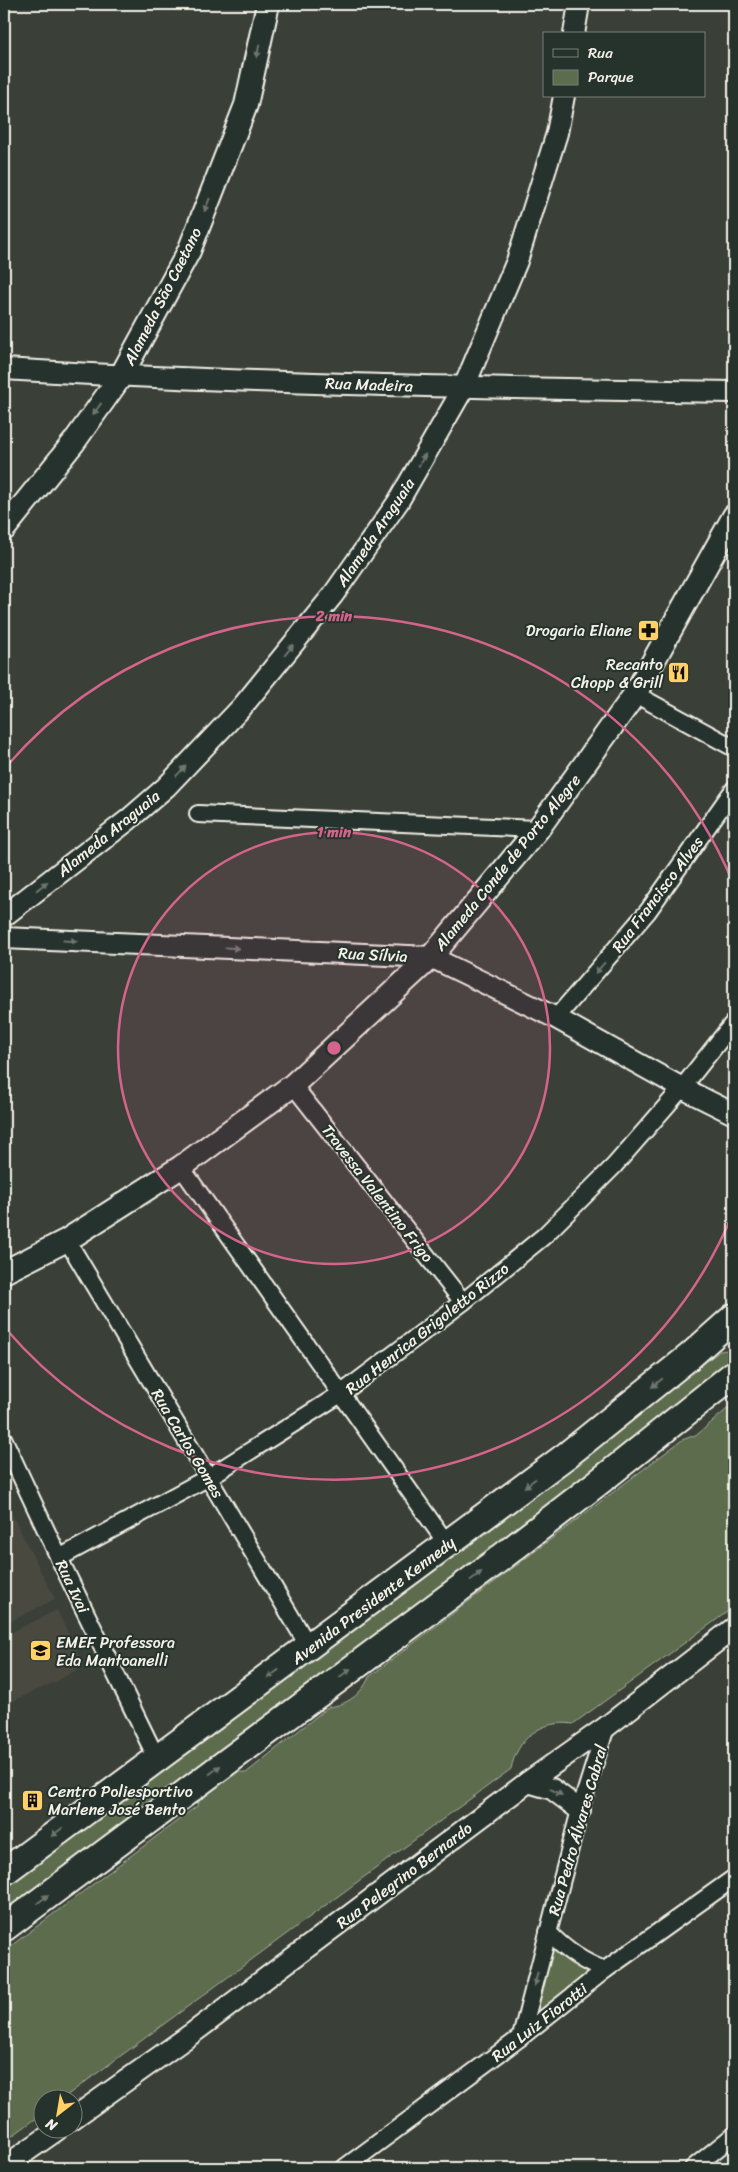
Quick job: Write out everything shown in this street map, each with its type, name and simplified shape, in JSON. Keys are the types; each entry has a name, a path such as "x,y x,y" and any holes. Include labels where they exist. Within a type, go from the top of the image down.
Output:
{"main road":[{"name":"Alameda São Caetano","path":"4,529 74,442 121,376 188,251 246,105 268,4"},
{"name":"Alameda Conde de Porto Alegre","path":"4,1272 67,1240 181,1167 293,1085 431,957 538,829 635,694 734,516"},
{"name":"Avenida Presidente Kennedy","path":"4,1872 567,1455 689,1357 734,1317"},
{"path":"689,1357 718,1345 734,1341"},
{"path":"4,1928 488,1567 609,1474 734,1374"}],"street":[{"path":"574,32 578,4"},
{"name":"Alameda Araguaia","path":"4,916 128,820 166,787 242,707 333,595 398,502 464,388 516,261 557,133 564,98"},
{"name":"Rua Madeira","path":"4,369 121,376 464,388 734,392"},
{"path":"635,694 734,748"},
{"name":"Rua Francisco Alves","path":"556,1018 648,911 734,789"},
{"path":"198,814 538,829"},
{"name":"Rua Sílvia","path":"4,938 431,957 556,1018 682,1088 734,1114"},
{"name":"Rua Henrica Grigoletto Rizzo","path":"59,1558 209,1477 342,1393 463,1302 544,1236 614,1166 682,1088 734,1022"},
{"name":"Travessa Valentino Frigo","path":"293,1085 463,1302"},
{"path":"181,1167 447,1544"},
{"name":"Rua Carlos Gomes","path":"67,1240 309,1647"},
{"name":"Rua Ivai","path":"4,1440 157,1759"},
{"name":"Rua Pelegrino Bernardo","path":"82,2111 190,2035 528,1782 606,1728 734,1628"},
{"name":"Rua Pedro Álvares Cabral","path":"521,2037 580,1810 606,1728"},
{"path":"528,1782 552,1789 580,1810"},
{"name":"Rua Luiz Fiorotti","path":"344,2168 521,2037 605,1970 734,1878"},
{"name":"Rua Pedro Álvares Cabral","path":"548,1932 559,1944 578,1958 605,1970"},
{"path":"693,2168 734,2135"},
{"path":"4,2167 43,2140"}],"shaded area":[{"path":"4,1499 55,1599 4,1625"},
{"name":"EMEF Professora Eda Mantoanelli","path":"57,1610 84,1666 55,1682 4,1705 4,1636"}],"green space":[{"path":"733,1349 732,1360 725,1370 603,1467 4,1918 4,1886 560,1473 720,1351"},
{"path":"734,1403 734,1607 573,1724 561,1723 551,1725 532,1733 519,1749 511,1769 74,2090 32,2090 32,2121 4,2142 4,1951 197,1806 202,1796 231,1770 246,1773 328,1707 341,1704 353,1698 362,1689 369,1677 682,1440 698,1434"},
{"path":"550,1946 589,1975 529,2019"}],"place":[{"name":"Drogaria Eliane","path":"648,630"},
{"name":"Recanto Chopp & Grill","path":"679,673"},
{"name":"EMEF Professora Eda Mantoanelli","path":"40,1651"},
{"name":"Centro Poliesportivo Marlene José Bento","path":"32,1800"}]}
